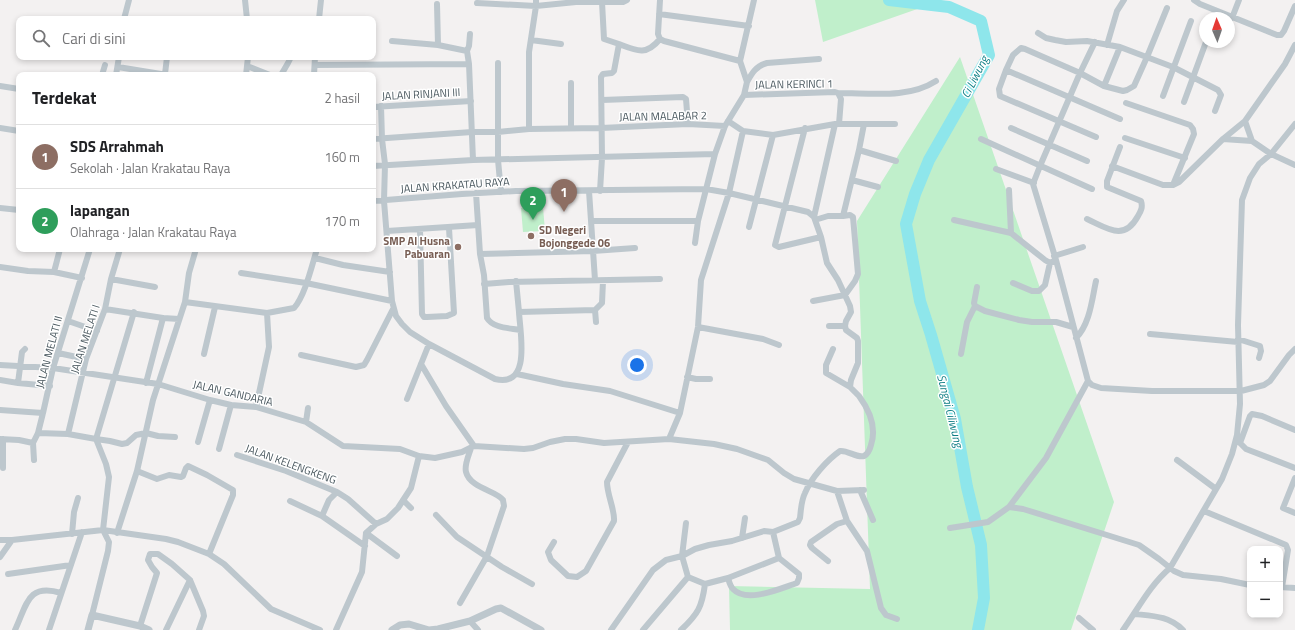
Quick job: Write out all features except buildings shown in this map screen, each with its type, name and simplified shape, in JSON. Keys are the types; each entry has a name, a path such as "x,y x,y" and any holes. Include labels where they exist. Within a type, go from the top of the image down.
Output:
{"street":[{"path":"125,16 129,0"},
{"path":"245,0 247,16"},
{"path":"319,16 321,0"},
{"path":"477,3 623,2 627,0"},
{"path":"660,0 658,34 660,39 740,61"},
{"path":"747,82 740,61 754,0"},
{"path":"1107,45 1117,11 1124,0"},
{"path":"1194,0 1218,12"},
{"path":"1235,12 1240,0"},
{"path":"602,2 604,39 634,50 643,51 649,50 660,39"},
{"path":"529,128 529,52 536,3"},
{"path":"438,4 438,45"},
{"path":"1235,19 1281,35 1289,22 1295,6"},
{"path":"1096,137 1060,120 1000,96 999,89 1013,55 1021,48 1080,73 1104,86 1123,91 1128,90 1134,86 1167,8"},
{"path":"659,14 749,26"},
{"path":"1163,96 1191,21"},
{"path":"470,34 467,51 469,64 473,160"},
{"path":"1038,34 1046,38 1066,42 1087,41 1120,47 1173,68 1216,88 1220,92 1220,97 1215,111"},
{"path":"531,40 561,44"},
{"path":"392,42 438,45 467,51"},
{"path":"950,528 988,522 1010,507 1046,458 1088,382 1036,195 1034,183 1070,96 1095,42"},
{"path":"600,191 602,158 601,77 603,74 612,73 614,71 618,44"},
{"path":"1112,166 1163,185 1173,185 1179,182 1223,139 1245,121 1285,64 1295,46"},
{"path":"1104,86 1120,47"},
{"path":"1184,102 1204,48"},
{"path":"695,243 698,221 715,154 726,124 744,95 747,82 754,70 760,65 767,63 819,59"},
{"path":"117,72 119,60"},
{"path":"166,72 168,60"},
{"path":"246,72 248,60"},
{"path":"282,72 289,60"},
{"path":"314,72 315,60"},
{"path":"498,63 498,160 501,192"},
{"path":"315,65 469,64"},
{"path":"103,72 105,65"},
{"path":"247,66 262,72"},
{"path":"118,67 148,72"},
{"path":"1006,70 1070,96 1120,119"},
{"path":"838,93 909,92 936,81"},
{"path":"571,83 571,128"},
{"path":"0,86 16,89"},
{"name":"JALAN KERINCI 1","path":"744,95 838,93 841,99 837,124 814,218"},
{"path":"602,100 683,97 686,99 688,124"},
{"name":"JALAN RINJANI III","path":"376,107 471,101"},
{"path":"1126,103 1190,125 1193,129 1194,134 1173,185"},
{"path":"381,106 382,139 385,164 384,201 392,301 393,309 402,324 410,332 429,344 495,379 502,381 510,379 517,374 522,354 516,281"},
{"path":"1245,121 1252,141"},
{"name":"JALAN MALABAR 2","path":"376,139 472,132 498,132 529,128 601,128 688,124 726,124"},
{"path":"726,124 743,131 773,135 805,128 837,124 895,124"},
{"path":"843,216 864,124"},
{"path":"1123,630 1160,577 1170,568 1216,489 1232,454 1237,435 1241,391 1238,340 1242,200 1250,178 1259,164 1270,154 1295,124"},
{"path":"0,128 16,131"},
{"path":"805,128 775,245 779,247 821,236"},
{"path":"1011,128 1087,161"},
{"path":"670,439 680,413 698,327 701,280 729,193 743,131"},
{"path":"749,227 773,135"},
{"path":"1125,138 1185,158"},
{"path":"981,139 1092,189"},
{"path":"1223,139 1252,141 1270,154 1295,165"},
{"path":"1087,219 1115,231 1121,231 1133,225 1141,210 1143,205 1141,201 1107,187 1107,181 1120,147"},
{"path":"859,150 896,161"},
{"path":"376,166 473,160 715,154"},
{"path":"996,169 1034,183"},
{"path":"852,180 878,187"},
{"name":"JALAN KRAKATAU RAYA","path":"376,201 501,192 706,189 786,206 808,212 814,218"},
{"path":"590,190 594,280"},
{"path":"1009,190 1011,233"},
{"path":"476,193 485,313 489,322 520,330"},
{"path":"0,208 16,210"},
{"path":"813,301 845,295 855,281 858,274 858,267 853,217 850,215 814,218 821,236 827,263 838,280 845,295 850,306 851,312 845,323 846,330 857,338 859,346 858,364 851,380 850,387"},
{"path":"954,220 1011,233 1054,260"},
{"path":"592,222 698,221"},
{"path":"387,232 478,225"},
{"path":"420,230 422,314 424,318 447,316 454,313 449,228"},
{"path":"1013,283 1039,291 1045,285 1054,260 1083,247"},
{"path":"480,254 593,251 635,248"},
{"path":"54,272 59,252"},
{"name":"JALAN MELATI II","path":"34,460 33,443 38,433 53,368 89,252"},
{"name":"JALAN MELATI I","path":"68,434 84,373 86,359 105,309 111,279 119,252"},
{"path":"117,533 137,471 153,400 185,302 189,273 195,252"},
{"path":"185,302 267,313 294,308 297,305 306,283 316,252"},
{"path":"314,258 343,265 390,272"},
{"path":"0,267 28,271 54,272 82,278"},
{"path":"241,273 306,283 392,301"},
{"path":"111,279 155,287"},
{"path":"484,284 516,281 603,281 660,279"},
{"path":"518,312 595,310 602,303 603,281"},
{"path":"1076,338 1081,333 1086,323 1096,281"},
{"path":"961,354 967,322 975,306 974,303 977,287"},
{"path":"975,306 986,311 1019,320 1032,322 1056,322 1073,327"},
{"path":"204,354 215,307"},
{"path":"105,309 134,312 163,318 179,318"},
{"path":"301,355 356,367 364,365 393,309"},
{"path":"595,310 596,322"},
{"path":"88,630 109,542 103,530 109,477 106,464 96,439 134,312"},
{"path":"256,407 269,347 267,313"},
{"path":"146,383 163,318"},
{"path":"68,322 97,331"},
{"path":"829,326 845,326"},
{"path":"698,327 763,339 779,346"},
{"path":"1150,334 1238,340 1260,346 1261,351 1259,358"},
{"path":"407,399 429,344"},
{"path":"611,630 653,570 666,560 682,556 695,549 709,545 742,538 764,531 773,532 798,522 805,493 814,476 840,451 863,456 866,455 870,447 874,430 872,418 858,395 850,387 826,373 826,365 833,349"},
{"path":"1088,382 1099,388 1241,391 1264,385 1270,381 1295,349"},
{"path":"18,384 22,352 25,350"},
{"path":"58,353 86,359"},
{"path":"421,364 473,447 466,467 467,476 477,485 503,500 504,506 487,556 460,603"},
{"name":"JALAN GANDARIA","path":"0,365 53,368 158,384 210,400 231,405 256,407 306,422 343,446 400,449 419,456 435,458 462,452 473,447 524,449 565,439 604,443 670,439 714,444 737,449 768,460 789,476 810,484 837,491 862,490 873,520"},
{"path":"517,374 563,384 610,391 680,413"},
{"path":"687,377 696,379 710,379"},
{"path":"0,380 18,384 50,386"},
{"path":"198,442 210,400"},
{"path":"219,449 231,405"},
{"path":"306,422 308,408"},
{"path":"0,410 43,413"},
{"path":"1295,430 1262,416 1252,414 1240,443 1246,448 1295,468"},
{"path":"38,433 68,434 122,444 127,443 132,437 146,432 158,436 175,437"},
{"path":"3,468 2,439 33,443"},
{"path":"554,542 548,552 551,560 568,576 577,577 586,571 614,521 614,515 607,490 607,482 628,442"},
{"name":"JALAN KELENGKENG","path":"237,455 286,471 337,492 348,499 376,524"},
{"path":"336,630 362,572 366,533 376,524 387,519 398,508 411,488 419,456"},
{"path":"1177,460 1216,489"},
{"path":"137,471 157,479 169,475 181,477 188,466 207,474 233,490 233,495 209,554"},
{"path":"1295,478 1283,508 1295,513"},
{"path":"837,491 847,522 867,551 881,608 886,615 897,619"},
{"name":"JALAN KELENGKENG","path":"322,516 329,500 337,492"},
{"path":"72,534 74,512 78,498"},
{"path":"403,500 411,508"},
{"path":"290,501 322,516 364,546"},
{"path":"1010,507 1023,509 1139,545 1170,568 1183,575 1221,579 1247,584"},
{"path":"1204,511 1286,545 1288,550 1282,582"},
{"path":"436,515 457,537 487,556 502,568 532,584"},
{"path":"742,538 745,518"},
{"path":"828,561 812,548 810,545 811,542 837,524 847,522"},
{"path":"686,523 682,556 688,577"},
{"path":"0,540 103,530 178,542 209,554 224,564 271,609 320,630"},
{"path":"49,630 82,532"},
{"path":"728,578 733,589 742,594 750,595 765,593 797,582 799,574 779,558 773,532"},
{"path":"366,533 397,556"},
{"path":"0,557 12,540"},
{"path":"140,626 157,573 148,560 150,554 158,554 190,580 204,616 199,630"},
{"path":"688,577 705,584 728,578 779,558"},
{"path":"8,574 71,565"},
{"path":"643,630 688,577"},
{"path":"166,630 190,580"},
{"path":"681,630 694,618 703,603 705,584"},
{"path":"1283,587 1295,588"},
{"path":"16,630 30,598 35,593 50,590 61,593"},
{"path":"392,630 400,625 409,624 429,630 474,626 491,611 501,608 541,630"},
{"path":"1135,614 1166,619 1176,623 1183,630"},
{"path":"92,615 140,626 149,630"},
{"path":"1079,618 1093,630"}],"green space":[{"path":"815,0 943,0 823,42"},
{"path":"960,57 1114,502 1071,630 730,630 729,586 870,589 857,221"},
{"path":"543,207 545,231 523,232 521,208"}],"waterway":[{"name":"Sungai Ciliwung","path":"889,0 949,7 981,21 989,55 929,160 915,194 906,224 920,301 955,419 967,487 981,545 984,598 978,630"}],"place":[{"name":"SDS Arrahmah","path":"564,212"},
{"name":"lapangan","path":"533,220"},
{"name":"SD Negeri Bojonggede 06","path":"531,236"},
{"name":"SMP Al Husna Pabuaran","path":"458,247"}],"water label":[{"name":"Ci Liwung","path":"975,77"}]}
